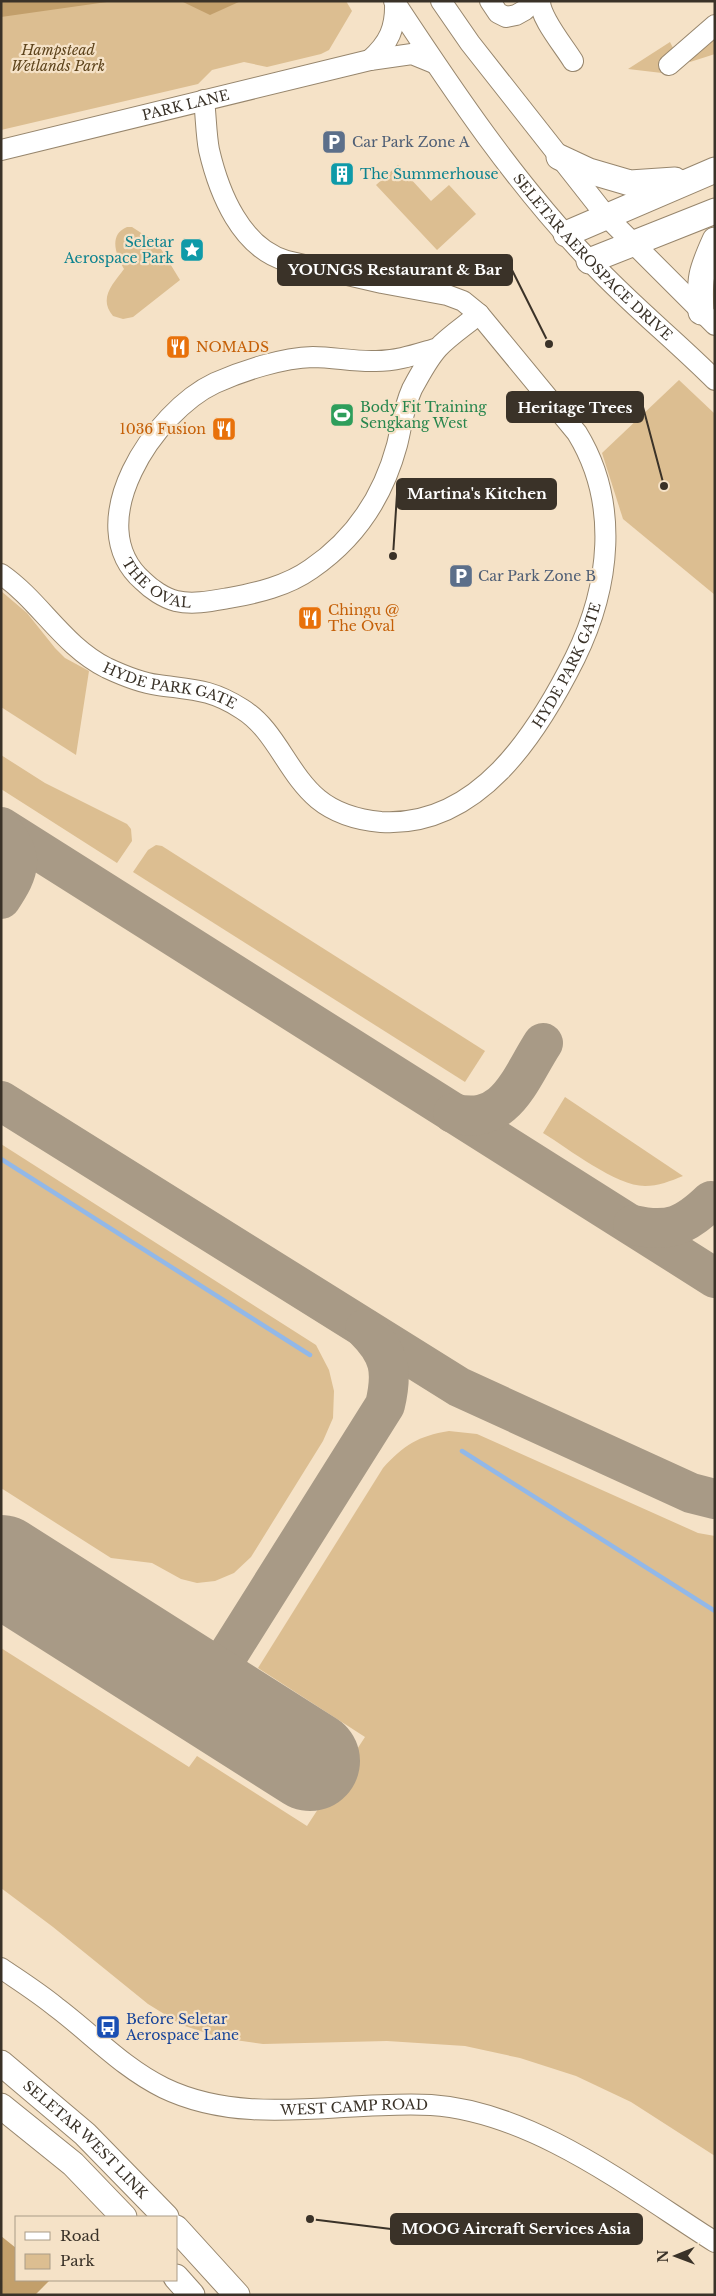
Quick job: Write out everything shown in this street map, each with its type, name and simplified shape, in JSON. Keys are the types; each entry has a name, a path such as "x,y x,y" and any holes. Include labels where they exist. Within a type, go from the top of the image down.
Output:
{"main road":[{"path":"559,157 602,176 630,183 704,174"},
{"path":"566,234 704,174"},
{"path":"589,261 715,211"},
{"path":"708,319 699,281 715,240"},
{"name":"SELETAR WEST LINK","path":"1,2063 85,2134 165,2216"},
{"name":"SELETAR WEST LINK","path":"1,2106 73,2164 123,2216"},
{"path":"178,2230 237,2295"},
{"path":"178,2279 192,2295"}],"street":[{"path":"441,1 470,43 607,217 708,319"},
{"path":"490,1 498,13 506,17 516,15 532,5 540,8 574,61"},
{"path":"370,60 387,43 395,13 395,2"},
{"name":"SELETAR AEROSPACE DRIVE","path":"395,2 434,63 500,155 566,234 589,261 715,380"},
{"path":"670,65 715,25"},
{"name":"PARK LANE","path":"1,150 370,60 412,54 434,63"},
{"name":"HYDE PARK GATE","path":"1,574 13,582 52,625 74,645 107,668 157,685 202,690 230,701 246,711 269,734 304,784 318,799 338,811 362,821 394,822 426,819 449,810 484,785 518,752 555,695 576,656 593,613 602,578 606,549 606,516 598,478 588,451 577,433 479,314 463,301 447,295 273,257 262,248 245,232 229,207 217,178 209,148 204,100"},
{"name":"THE OVAL","path":"438,348 396,360 374,362 313,357 290,360 216,383 188,400 168,418 153,436 127,482 120,509 118,532 125,558 134,574 152,589 175,601 206,602 244,596 273,587 307,572 336,549 356,529 371,508 384,485 391,466 398,440 402,413 413,388 438,348 479,314"},
{"path":"396,360 410,368 413,388"},
{"name":"WEST CAMP ROAD","path":"1,1968 57,2007 124,2064 165,2088 209,2103 241,2108 276,2110 380,2105 433,2105 482,2114 536,2134 595,2165 715,2242"}],"green space":[{"name":"Hampstead Wetlands Park","path":"1,1 346,1 352,11 329,50 321,54 267,67 244,62 212,70 198,84 1,130"},
{"path":"715,33 715,54 690,62 687,55"},
{"path":"670,42 674,50 668,56 662,73 628,69"},
{"path":"398,165 431,201 449,185 476,214 437,250 376,185"},
{"path":"127,227 132,227 158,244 180,280 133,317 123,319 113,316 107,303 107,297 124,269 118,258 115,246 117,235"},
{"path":"679,380 715,414 715,595 623,519 602,453"},
{"path":"1,591 27,613 65,658 89,671 76,755 1,707"},
{"path":"1,755 45,783 127,824 131,829 132,841 117,863 1,789"},
{"path":"156,845 162,846 485,1051 465,1082 133,872 148,850"},
{"path":"565,1097 683,1176 655,1185 633,1184 607,1173 543,1133"},
{"path":"1,1144 316,1345 329,1370 334,1391 333,1418 323,1441 251,1557 234,1573 215,1581 197,1583 181,1579 152,1563 111,1558 1,1488"},
{"path":"449,1431 477,1434 698,1533 715,1536 715,2156 631,2102 576,2076 520,2058 465,2046 387,2041 263,2044 221,2038 182,2025 148,2004 53,1927 1,1888 1,1648 189,1767 197,1756 307,1826 365,1737 258,1668 383,1468 398,1453 412,1443"}],"shaded area":[{"path":"1,1 114,1 1,17"},
{"path":"181,1 241,1 210,15"},
{"path":"1,2236 15,2247 15,2281 49,2281 35,2295 1,2295"}],"waterway":[{"path":"1,1159 310,1355"},
{"path":"462,1451 715,1611"}],"taxiway":[{"path":"1,827 715,1278"},
{"path":"1,829 9,839 17,856 16,871 1,899"},
{"path":"453,1113 471,1116 486,1113 498,1107 518,1085 543,1043"},
{"path":"1,1101 459,1387 691,1493 715,1499"},
{"path":"633,1225 667,1228 684,1222 702,1210 711,1201"},
{"path":"204,1693 385,1405 389,1382 387,1364 380,1347 365,1329"}],"runway":[{"path":"1,1565 310,1761"}],"place":[{"name":"Car Park Zone A","path":"334,142"},
{"name":"The Summerhouse","path":"342,174"},
{"name":"Seletar Aerospace Park","path":"192,250"},
{"name":"YOUNGS Restaurant & Bar","path":"549,344"},
{"name":"NOMADS","path":"178,347"},
{"name":"Body Fit Training Sengkang West","path":"342,415"},
{"name":"1036 Fusion","path":"224,429"},
{"name":"Heritage Trees","path":"664,486"},
{"name":"Martina's Kitchen","path":"393,556"},
{"name":"Car Park Zone B","path":"461,576"},
{"name":"Chingu @ The Oval","path":"310,618"},
{"name":"Before Seletar Aerospace Lane","path":"108,2027"},
{"name":"MOOG Aircraft Services Asia","path":"310,2219"}]}
